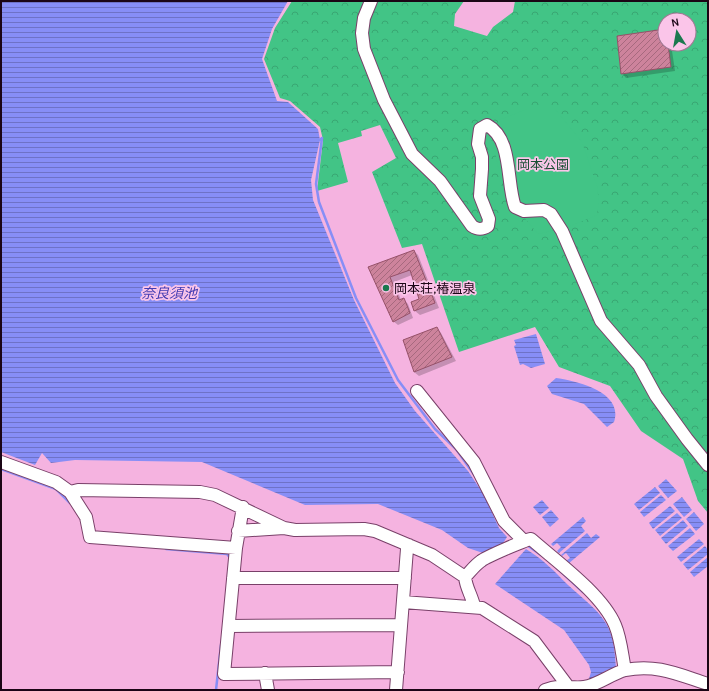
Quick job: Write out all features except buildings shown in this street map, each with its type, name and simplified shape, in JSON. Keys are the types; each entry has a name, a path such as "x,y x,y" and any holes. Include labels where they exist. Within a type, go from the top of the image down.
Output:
{"street":[{"path":"371,1 364,18 362,33 364,49 384,100 412,154 440,181 472,226 483,229 488,226 489,219 480,196 482,157 478,136 480,129 487,125 497,133 505,150 515,207 524,211 544,210 555,220 562,231 601,321 639,365 656,396 687,440 708,465"},
{"path":"417,391 474,462 504,521 523,540"},
{"path":"1,462 56,482 70,492 86,518 90,537 236,548"},
{"path":"70,492 78,490 200,492 215,495 284,528"},
{"path":"243,508 236,548 224,674 398,672"},
{"path":"238,531 284,528 295,530 364,529 375,531 432,555 465,577"},
{"path":"465,577 481,561 523,540 531,539 591,593 606,610 615,625 625,670"},
{"path":"396,690 407,549 409,545"},
{"path":"465,577 466,587 473,600 474,606"},
{"path":"233,578 405,578"},
{"path":"403,602 474,606 482,608 534,641 574,687"},
{"path":"229,626 401,625"},
{"path":"544,690 554,686 585,687 625,670 642,667 660,668 708,684"},
{"path":"265,673 268,690"}],"green space":[{"path":"292,1 464,1 455,14 454,26 487,36 493,27 513,12 515,1 708,1 708,513 698,501 683,459 641,431 610,386 559,367 535,327 459,352 422,244 402,248 372,172 396,158 380,125 361,131 362,136 338,143 348,182 317,191 323,140 320,127 290,101 280,98 264,59 275,28"},
{"name":"岡本公園","path":"527,109 555,109 582,142 597,186 599,202 597,215 568,227 538,234 518,210 500,177 493,141 499,120"}],"water":[{"name":"奈良須池","path":"1,1 288,1 272,29 262,59 277,101 288,102 318,129 320,140 311,180 313,200 354,300 395,383 415,411 468,471 484,495 499,528 507,537 500,548 483,553 468,548 442,530 378,504 305,505 202,462 75,460 51,463 42,453 35,465 1,452"},
{"path":"536,334 545,364 531,368 523,364 520,365 514,346 516,345 514,340"},
{"path":"556,378 586,385 606,396 612,403 615,412 614,422 607,427 584,404 552,394 547,386"},
{"path":"666,479 677,491 668,498 658,486"},
{"path":"655,487 660,493 639,510 634,504"},
{"path":"661,495 666,500 644,517 640,512"},
{"path":"682,497 692,510 684,517 673,504"},
{"path":"542,500 549,508 540,515 533,507"},
{"path":"670,506 675,511 653,529 649,523"},
{"path":"551,510 559,519 550,527 542,517"},
{"path":"694,512 704,524 696,531 686,519"},
{"path":"677,513 682,518 660,536 655,530"},
{"path":"583,517 586,521 581,526 585,531 559,553 557,551 561,547 557,543 553,546 551,544"},
{"path":"683,520 688,526 666,544 661,538"},
{"path":"690,528 695,534 673,551 668,546"},
{"path":"587,533 591,538 596,534 600,537 568,564 566,561 570,558 566,553 562,556 561,555"},
{"path":"699,539 704,544 681,562 677,557"},
{"path":"705,546 708,550 708,554 688,570 683,564"},
{"path":"526,549 548,566 603,619 613,640 616,668 607,670 588,682 591,672 589,665 564,630 495,584"},
{"path":"708,557 708,566 694,577 690,572"}],"waterway":[{"path":"320,140 322,138 316,184 319,202 356,298 398,380 435,429 456,449 475,476"},
{"path":"1,469 56,489 70,503"},
{"path":"527,545 541,555"},
{"path":"166,549 227,554 231,559"},
{"path":"557,568 583,592"},
{"path":"216,690 221,645"}],"place":[{"name":"岡本荘;椿温泉","path":"386,288"}]}
